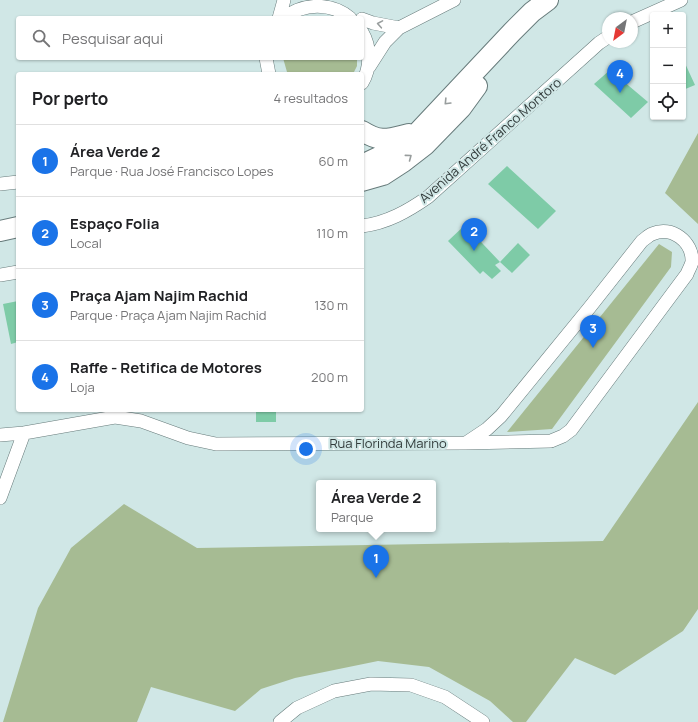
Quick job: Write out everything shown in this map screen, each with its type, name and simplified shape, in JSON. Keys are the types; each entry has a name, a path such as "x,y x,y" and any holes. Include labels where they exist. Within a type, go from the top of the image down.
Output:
{"main road":[{"path":"364,164 385,154 418,132 512,32 532,12 548,0"},
{"path":"364,180 384,175 425,145 461,108 512,32"},
{"path":"364,132 372,137 390,139 418,132"},
{"path":"364,171 384,175"},
{"path":"0,231 16,228"}],"street":[{"path":"280,16 284,0"},
{"path":"316,0 348,16"},
{"path":"364,78 368,67 385,42 399,28 454,0"},
{"path":"638,19 681,0"},
{"path":"287,16 299,9 315,6 331,8"},
{"path":"364,20 399,28"},
{"path":"364,35 369,52 368,67"},
{"name":"Avenida André Franco Montoro","path":"364,226 391,219 409,210 428,196 602,42"},
{"path":"266,60 269,72"},
{"path":"0,184 16,182"},
{"name":"Rua Florinda Marino","path":"0,435 24,433 115,417 140,421 188,438 216,444 466,442 551,441 563,436 571,430 687,274 692,263 689,250 682,238 664,231 652,234 642,242 501,416 487,429 466,442"},
{"path":"0,275 16,272"},
{"path":"0,498 24,433"},
{"path":"280,722 296,708 334,691 371,684 412,685 445,698 483,722"}],"green space":[{"path":"284,60 357,60 357,66 354,72 287,72"},
{"path":"698,133 698,224 665,193"},
{"path":"659,244 672,252 671,267 552,429 507,432"},
{"path":"698,402 698,609 683,631 615,675 575,658 526,722 513,722 490,701 429,667 378,661 295,678 261,689 235,711 151,687 137,722 3,722 38,608 71,548 124,504 197,548 603,541"}],"building":[{"path":"686,66 695,85 686,89"},
{"path":"610,70 648,102 631,118 594,84"},
{"path":"507,166 556,211 538,229 488,184"},
{"path":"465,225 500,262 495,265 501,271 492,279 483,271 480,274 448,241"},
{"path":"518,243 530,255 512,273 500,262"},
{"path":"16,301 16,343 11,344 3,304"},
{"path":"256,412 276,412 276,422 256,422"}],"place":[{"name":"Raffe - Retifica de Motores","path":"620,93"},
{"name":"Espaço Folia","path":"474,251"},
{"name":"Praça Ajam Najim Rachid","path":"593,348"},
{"name":"Área Verde 2","path":"376,578"}]}
